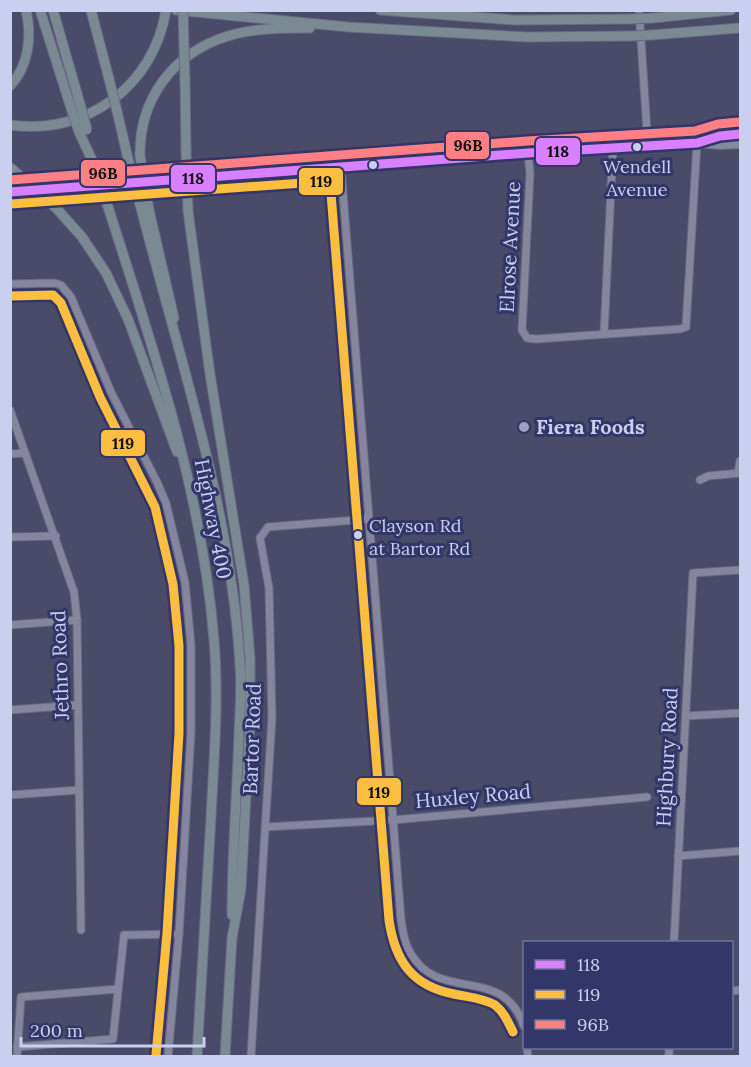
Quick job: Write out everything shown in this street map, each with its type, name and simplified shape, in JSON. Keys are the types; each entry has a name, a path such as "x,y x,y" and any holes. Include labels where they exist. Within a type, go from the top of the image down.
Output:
{"highway":[{"path":"91,10 129,163 146,211 172,302 180,352 222,527 235,602 241,667 232,938"},
{"path":"10,125 53,126 80,118 103,106 123,91 141,72 156,45 164,24 166,10"},
{"path":"176,10 348,27 527,37 630,36 741,28"},
{"name":"Highway 400","path":"183,10 188,211 210,374 244,585 250,658 250,722 241,889 232,938 225,1056"},
{"path":"380,10 515,20 653,18 731,10"},
{"path":"10,86 23,67 28,50 27,14"},
{"path":"41,15 76,106"},
{"path":"54,15 76,106"},
{"path":"146,211 140,156 142,123 154,93 166,75 190,54 210,43 242,33 274,29 348,27"},
{"name":"Highway 400","path":"76,106 178,431 210,600 216,678 216,725 197,1056"},
{"path":"10,167 57,209 82,237 106,273 128,319 162,415 186,474"}],"main road":[{"path":"697,143 720,136 741,134"},
{"path":"10,192 528,153 697,143 741,144"}],"street":[{"path":"639,10 648,146"},
{"path":"613,148 604,334 686,327 697,143"},
{"name":"Elrose Avenue","path":"528,153 530,174 522,330 526,338 531,339 604,334"},
{"path":"341,168 400,919 404,939 410,953 422,969 442,980 481,986 502,995 517,1011 523,1022"},
{"path":"10,284 55,283 61,285 71,297 111,392 166,503 185,582 190,645 191,733 179,934 168,1056"},
{"name":"Jethro Road","path":"10,410 74,592 77,620 81,930"},
{"path":"10,454 25,453"},
{"path":"700,480 708,476 739,473 741,461"},
{"name":"Bartor Road","path":"251,1056 272,718 268,582 260,538 268,527 369,519"},
{"path":"10,537 56,536"},
{"name":"Highbury Road","path":"674,941 693,573 741,570"},
{"path":"10,625 77,620"},
{"path":"10,710 78,705"},
{"path":"686,716 741,712"},
{"path":"10,795 80,790"},
{"name":"Huxley Road","path":"265,827 393,820 647,797"},
{"path":"678,856 741,851"},
{"path":"17,1047 113,1039 124,935 179,934"},
{"path":"17,1056 21,997 118,989"}],"transit line":[{"name":"96B","path":"10,180 527,141 695,131 718,124 739,122"},
{"name":"118","path":"10,192 528,153 697,143 720,136 740,134"},
{"name":"119","path":"11,204 330,181 392,935 401,959 417,978 439,990 480,999 495,1005 513,1032"},
{"name":"119","path":"10,296 53,295 61,303 100,397 155,507 173,584 179,646 179,733 167,933 156,1055"}],"place":[{"name":"Wendell Avenue","path":"637,147"},
{"name":"Fiera Foods","path":"524,427"},
{"name":"Clayson Rd at Bartor Rd","path":"358,535"}]}
